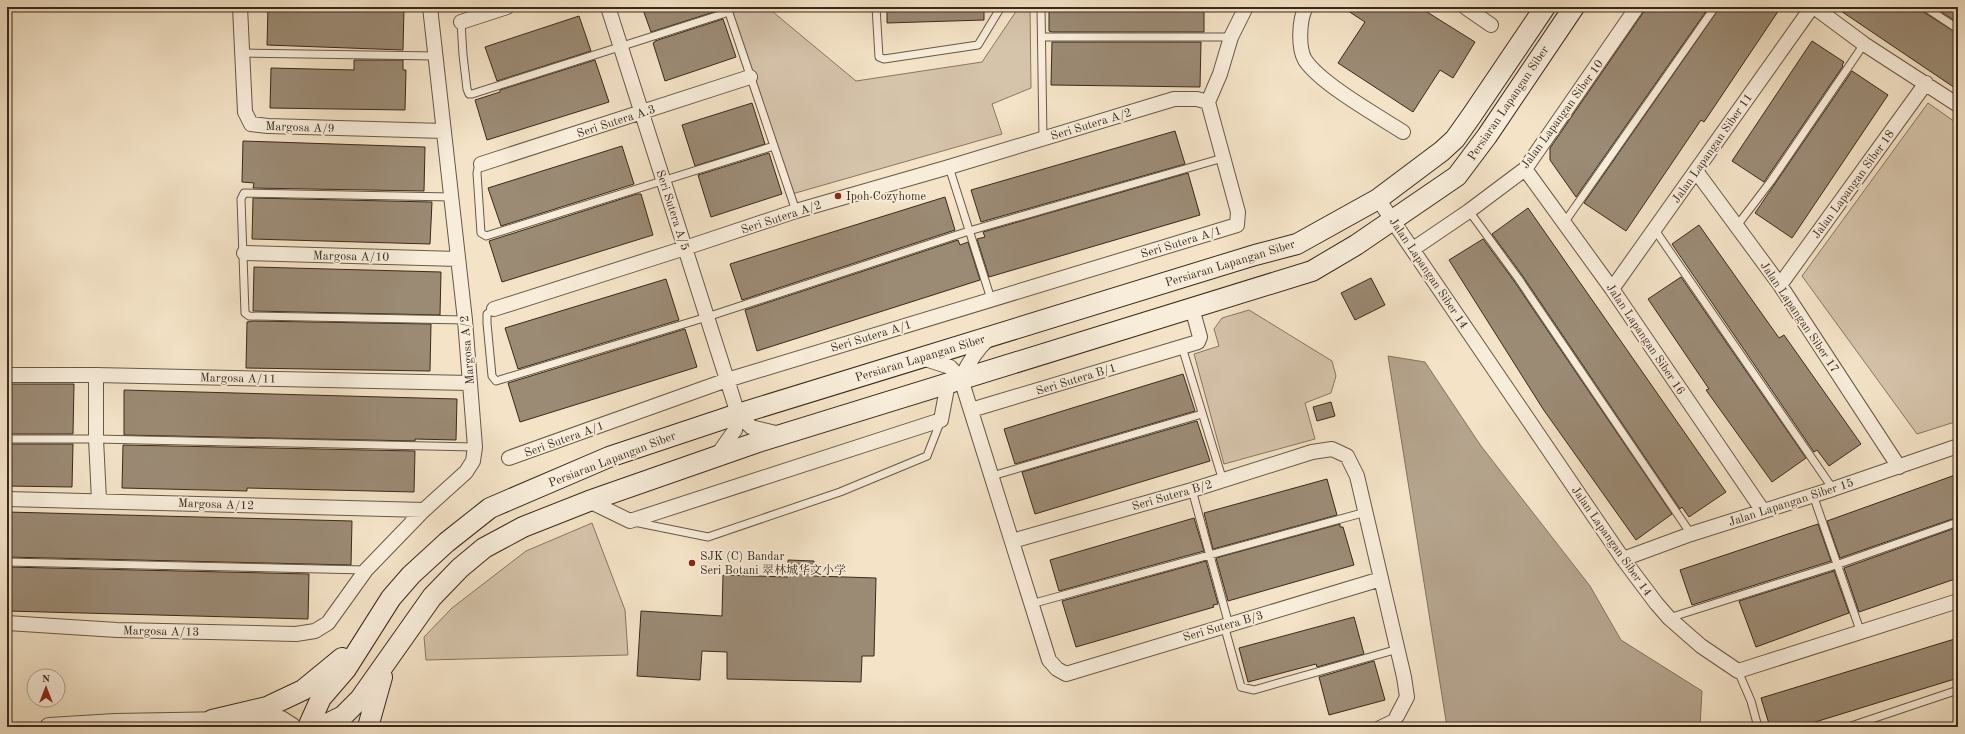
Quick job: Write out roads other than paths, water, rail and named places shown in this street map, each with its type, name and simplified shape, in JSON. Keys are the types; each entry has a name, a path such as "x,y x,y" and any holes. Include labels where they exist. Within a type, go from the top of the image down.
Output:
{"main road":[{"name":"Persiaran Lapangan Siber","path":"308,727 321,698 346,669 391,598 411,575 446,542 490,508 609,457 738,414 1255,255 1297,244 1378,199 1442,151 1455,139 1545,7"},
{"name":"Persiaran Lapangan Siber","path":"321,727 343,716 360,699 432,598 460,568 484,548 523,527 589,501 782,435 1312,271 1393,220 1457,176 1487,136 1574,7"},
{"path":"212,720 267,707 303,690 336,665 375,623"},
{"path":"368,727 385,665"}],"street":[{"name":"Margosa A/9","path":"240,7 245,112 251,124 268,126 444,132"},
{"name":"Margosa A/2","path":"315,631 328,623 366,570 424,510 466,472 474,461 475,447 465,320 430,7"},
{"path":"461,22 507,7"},
{"name":"Seri Sutera A/5","path":"608,7 738,414"},
{"path":"1223,158 1208,102 1220,74 1231,37 1246,7"},
{"path":"1465,7 1492,25"},
{"name":"Jalan Lapangan Siber 10","path":"1413,249 1469,211 1525,169 1637,7"},
{"path":"1813,7 1864,44 1958,105"},
{"name":"Jalan Lapangan Siber 11","path":"1612,289 1813,7"},
{"path":"1304,10 1299,27 1304,59 1321,78 1404,132"},
{"name":"Seri Sutera A.3","path":"481,164 750,77"},
{"name":"Jalan Lapangan Siber 18","path":"1780,285 1926,83"},
{"name":"Seri Sutera A/2","path":"494,309 796,211 949,168 1174,98 1197,99 1208,102"},
{"name":"Seri Sutera A/1","path":"509,458 727,380 1237,225 1238,212 1223,158"},
{"name":"Jalan Lapangan Siber 16","path":"1525,169 1612,289 1763,511"},
{"name":"Jalan Lapangan Siber 17","path":"1696,171 1780,285 1899,467"},
{"name":"Jalan Lapangan Siber 14","path":"1378,199 1623,559 1669,618 1701,646 1738,671"},
{"name":"Margosa A/10","path":"244,253 458,258"},
{"name":"Seri Sutera B/1","path":"971,410 1198,342 1200,337 1192,308"},
{"path":"589,501 630,521 941,420 954,381 978,348 992,335"},
{"path":"921,357 950,367 954,381 971,410 1032,604"},
{"name":"Margosa A/11","path":"7,375 96,375 470,383"},
{"path":"96,375 96,439 100,500"},
{"path":"738,414 751,427 782,435"},
{"path":"716,457 735,430 738,414"},
{"name":"Jalan Lapangan Siber 15","path":"1623,559 1691,534 1833,490 1958,446"},
{"name":"Seri Sutera B/2","path":"1012,542 1222,481 1312,452 1332,449 1347,456 1357,476 1366,512"},
{"name":"Margosa A/12","path":"7,499 100,500 424,510"},
{"path":"1366,512 1404,677 1407,697 1397,716"},
{"name":"Seri Sutera B/3","path":"1032,604 1049,660 1057,670 1066,674 1381,580"},
{"path":"1738,671 1958,601"},
{"name":"Margosa A/13","path":"7,623 116,630 296,634 315,631"},
{"path":"49,727 212,720 281,720 292,727"}],"lane":[{"path":"876,7 878,57 884,60 978,45 1001,7"},
{"path":"1041,7 1043,139"},
{"path":"1564,223 1715,7"},
{"path":"1925,7 1958,29"},
{"path":"461,22 467,89 469,94 472,94 621,47 728,9 796,211"},
{"path":"1042,37 1231,37"},
{"path":"1736,227 1771,181 1864,44"},
{"path":"242,53 436,56"},
{"path":"481,164 477,173 480,224 481,233 486,236 774,146"},
{"path":"494,309 487,314 487,323 492,376 496,381 707,317 969,231 1223,158"},
{"path":"949,168 990,299"},
{"path":"452,197 244,193 241,199 245,313 249,316 465,320"},
{"path":"1469,211 1518,278 1691,534"},
{"path":"1655,230 1833,490"},
{"path":"1182,347 1222,481"},
{"path":"992,476 1202,414"},
{"path":"630,521 708,537 840,492 927,456 941,420"},
{"path":"7,439 96,439 475,447"},
{"path":"1192,490 1210,555 1241,687 1254,690 1398,649"},
{"path":"1813,495 1861,633"},
{"path":"1032,604 1366,512"},
{"path":"1669,618 1836,564 1958,522"},
{"path":"7,562 366,570"},
{"path":"1738,671 1751,701 1758,727"},
{"path":"1848,727 1958,690"},
{"path":"1374,727 1397,716"}],"place":[{"name":"Ipoh Cozyhome","path":"838,196"},
{"name":"SJK (C) Bandar Seri Botani 翠林城华文小学","path":"692,563"}]}
